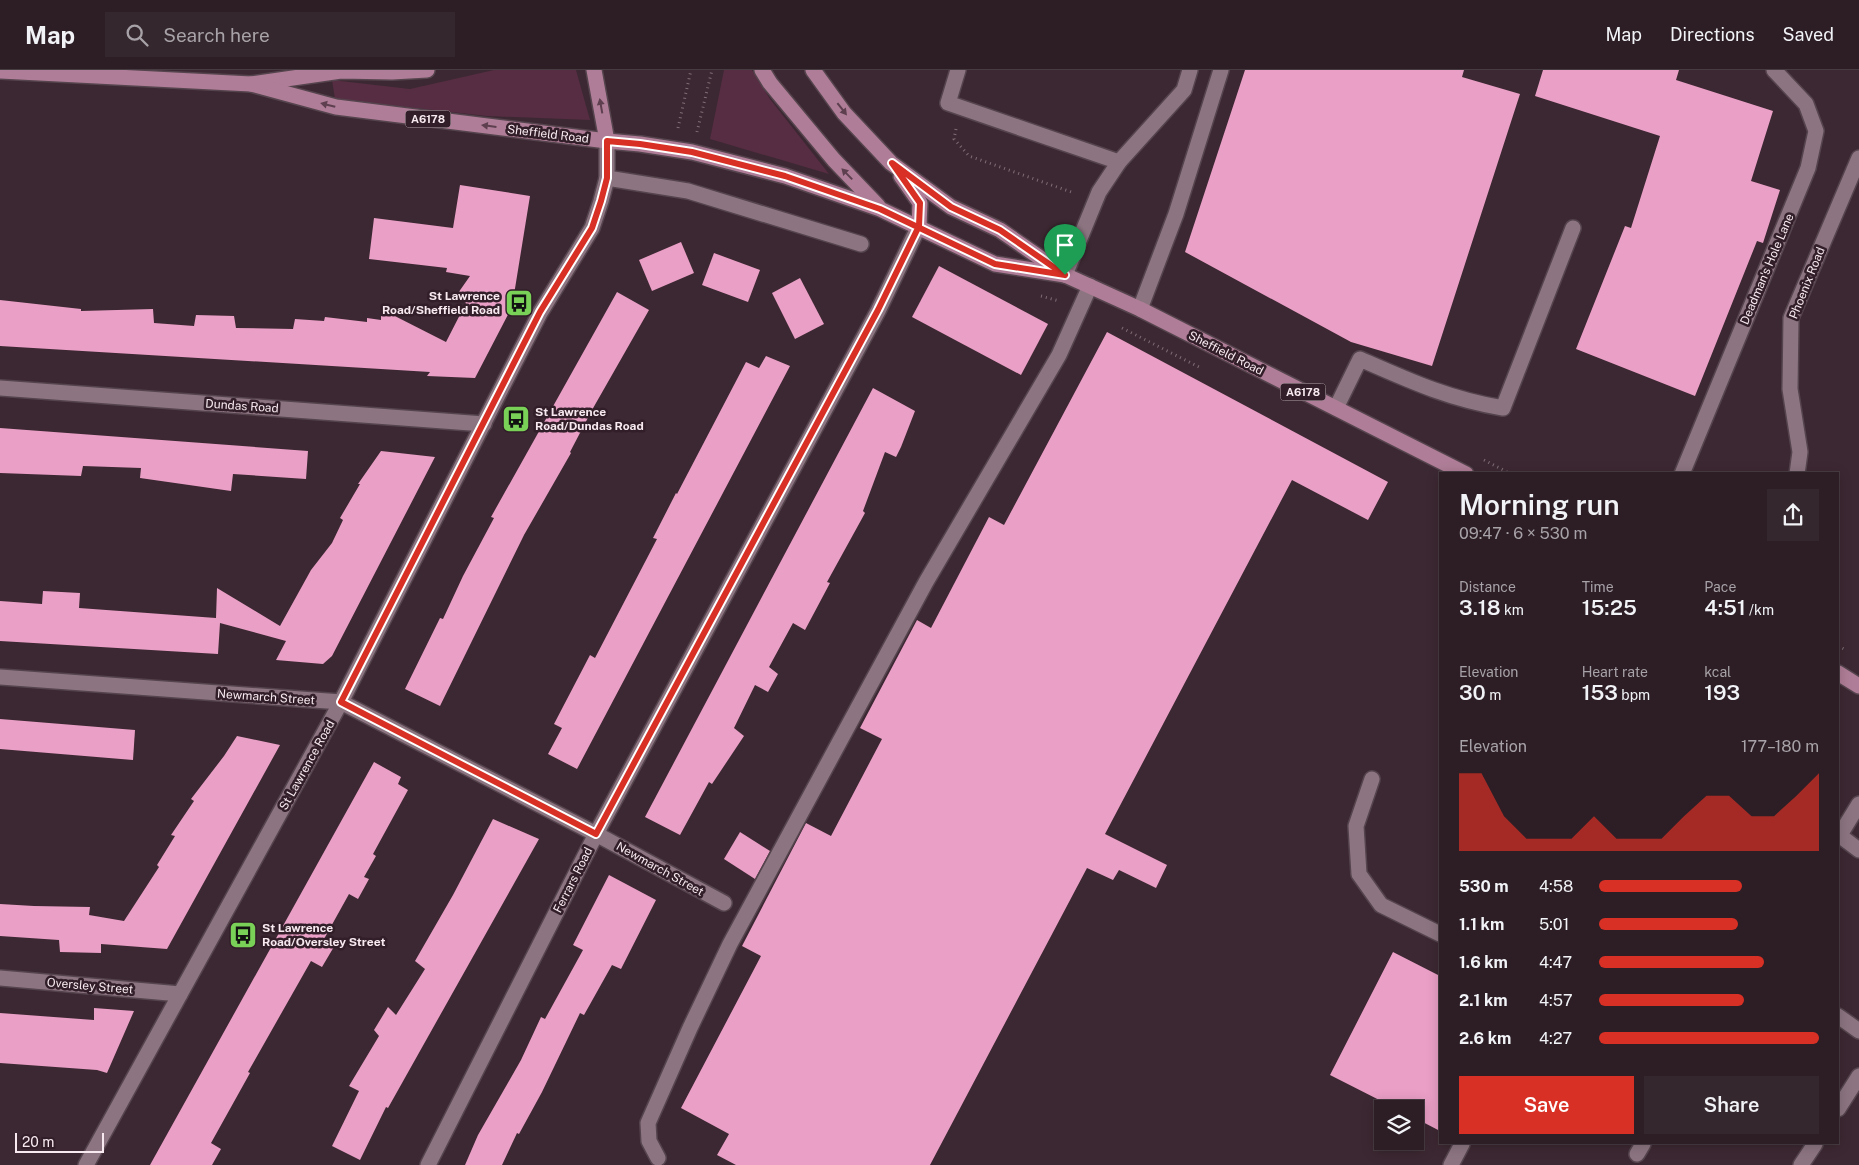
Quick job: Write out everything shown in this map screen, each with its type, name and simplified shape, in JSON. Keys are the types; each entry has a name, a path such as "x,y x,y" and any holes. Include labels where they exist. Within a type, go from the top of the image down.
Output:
{"main road":[{"name":"Sheffield Road","path":"0,71 251,84 341,72 427,70"},
{"path":"594,70 607,141"},
{"path":"762,70 770,84 834,160 880,209"},
{"name":"Sheffield Road","path":"813,70 844,113 892,163 951,207 1000,230 1065,275 1140,309 1462,472"},
{"name":"Sheffield Road","path":"251,84 336,107 692,152 785,176 880,209 995,264 1065,275"},
{"path":"892,163 920,203 919,226"},
{"path":"1839,674 1859,686"}],"street":[{"path":"958,70 948,103 1119,162"},
{"path":"1065,275 1099,192 1119,162 1184,90 1190,70"},
{"path":"1140,309 1176,214 1221,70"},
{"name":"Deadman's Hole Lane","path":"1683,472 1808,168 1816,131 1806,104 1774,70"},
{"name":"St Lawrence Road","path":"86,1165 341,702 540,312 592,228 607,178 607,141"},
{"name":"Phoenix Road","path":"1797,472 1800,452 1790,389 1791,318 1859,158"},
{"path":"607,178 688,192 861,244"},
{"name":"Ferrars Road","path":"428,1165 596,834 878,310 919,226"},
{"path":"1336,408 1360,358 1433,391 1478,404 1503,408 1572,228"},
{"path":"658,1158 649,1141 648,1123 730,944 926,582 1059,355 1090,286"},
{"name":"Dundas Road","path":"0,388 484,424"},
{"name":"Newmarch Street","path":"0,677 341,702 596,834 724,903"},
{"path":"1372,779 1356,826 1359,874 1381,905 1439,934"},
{"path":"1839,834 1859,804"},
{"path":"1839,837 1859,850"},
{"name":"Oversley Street","path":"0,978 180,994"},
{"path":"1839,1017 1859,1031"},
{"path":"1839,1107 1859,1076"},
{"path":"1451,1165 1462,1144"},
{"path":"1801,1165 1815,1144"}],"path":[{"path":"692,152 712,70"},
{"path":"960,108 954,139 969,156 1095,201"},
{"path":"1035,294 1080,308"},
{"path":"1115,325 1202,369"}],"shaded area":[{"path":"494,70 576,70 590,120 487,116 335,99 332,80 410,89"},
{"path":"724,70 752,70 770,99 829,174 710,139"}],"building":[{"path":"1245,70 1464,70 1462,77 1520,94 1432,366 1351,342 1185,252"},
{"path":"1543,70 1679,70 1676,80 1773,111 1751,181 1780,190 1763,243 1757,241 1695,396 1576,349 1625,226 1631,228 1660,136 1535,96"},
{"path":"460,185 530,196 512,307 475,378 427,376 430,372 0,346 0,300 81,309 81,311 153,309 154,323 194,326 196,315 234,316 236,328 293,329 295,319 324,321 325,317 367,322 367,318 381,320 381,309 446,342 466,303 456,296 470,276 446,272 447,268 369,259 374,218 453,228"},
{"path":"681,242 694,273 652,291 639,260"},
{"path":"714,253 760,270 748,302 702,285"},
{"path":"939,266 1048,324 1021,375 912,317"},
{"path":"800,278 824,324 795,339 772,293"},
{"path":"617,292 649,310 524,535 440,706 405,689 440,618 443,619 463,576 494,518 491,517"},
{"path":"1107,332 1388,482 1368,520 1292,480 1105,834 1167,865 1156,888 1119,870 1113,880 1087,868 930,1165 736,1165 717,1155 729,1134 681,1108 761,956 742,946 806,823 831,836 882,739 860,728 917,620 931,628 989,517 1004,525"},
{"path":"766,356 790,366 577,769 548,754 562,728 554,724 590,655 595,658 657,539 653,538 746,362 759,368"},
{"path":"873,388 915,411 901,447 896,457 885,452 863,511 865,513 827,582 830,583 805,630 793,623 769,667 778,674 768,692 755,685 734,728 744,736 712,784 709,782 680,835 645,817"},
{"path":"0,428 308,451 306,479 233,474 231,491 140,478 141,468 83,466 81,476 0,473"},
{"path":"381,451 435,457 332,656 323,664 276,660 286,641 220,623 218,654 0,641 0,601 42,604 43,591 80,593 79,608 216,618 217,588 280,626 311,570 332,543 343,520 340,518 360,484 358,484"},
{"path":"0,719 135,730 133,760 0,749"},
{"path":"237,736 280,745 167,949 101,944 101,953 60,952 59,940 0,936 0,904 90,907 89,915 124,921 159,867 157,865 175,836 171,835 194,801 191,799"},
{"path":"374,762 401,777 398,784 408,790 373,854 376,856 364,877 369,879 358,899 349,894 324,939 335,945 322,967 311,961 248,1072 250,1073 211,1143 221,1149 212,1165 150,1165"},
{"path":"493,819 539,839 388,1108 386,1107 360,1160 332,1146 359,1091 349,1086 379,1036 374,1030 388,1007 396,1015 425,969 415,961 453,895"},
{"path":"740,832 770,851 755,879 724,859"},
{"path":"609,875 656,900 621,969 612,965 584,1015 580,1013 542,1092 519,1134 517,1133 502,1165 465,1165 478,1135 521,1060 541,1017 545,1019 583,950 573,945"},
{"path":"1393,952 1439,975 1439,1130 1424,1123 1424,1100 1379,1100 1330,1075"},
{"path":"94,1008 134,1011 107,1073 97,1070 0,1063 0,1013 94,1020"}],"place":[{"name":"St Lawrence Road/Sheffield Road","path":"519,303"},
{"name":"St Lawrence Road/Dundas Road","path":"516,419"},
{"name":"St Lawrence Road/Oversley Street","path":"243,935"}],"route":[{"path":"1065,275 995,264 919,226 880,209 785,176 705,154 607,141 607,178 592,228 540,312 341,702 596,834 878,310 919,226 920,203 892,163 951,207 1000,230 1065,275"}]}
